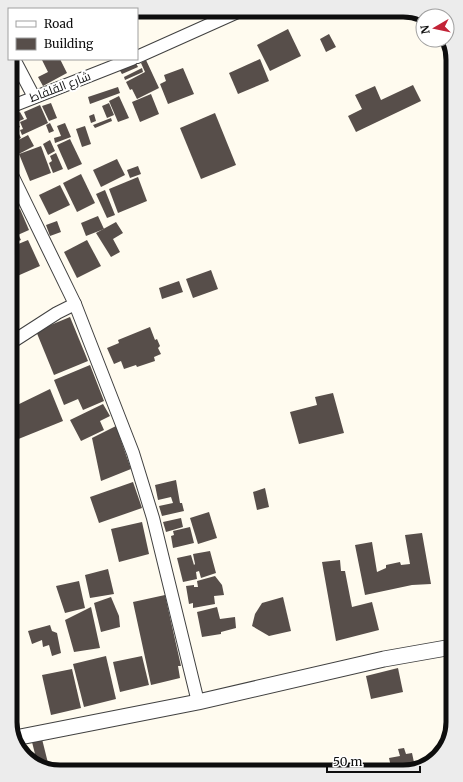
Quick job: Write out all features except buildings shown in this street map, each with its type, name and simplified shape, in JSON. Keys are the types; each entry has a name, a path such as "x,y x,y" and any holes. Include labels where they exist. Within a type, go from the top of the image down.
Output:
{"street":[{"path":"138,57 226,17"},
{"name":"شارع القلفاط","path":"17,103 129,60"},
{"path":"17,65 34,97"},
{"path":"17,185 75,304 130,446 153,518 198,702"},
{"path":"17,339 57,313 75,304"},
{"path":"19,737 198,702 384,659 446,648"}]}
